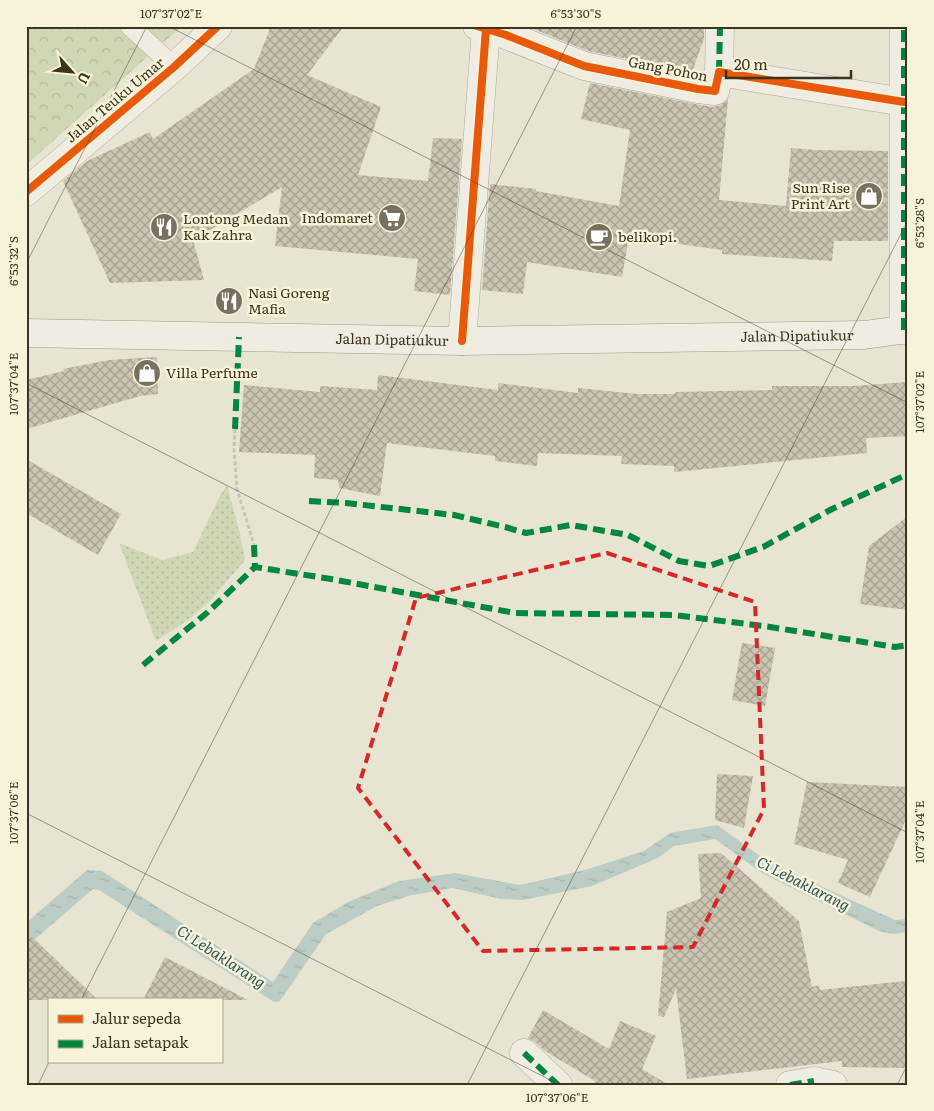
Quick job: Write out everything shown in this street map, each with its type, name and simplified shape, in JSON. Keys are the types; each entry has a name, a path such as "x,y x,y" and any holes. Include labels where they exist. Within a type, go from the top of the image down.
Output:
{"street":[{"name":"Jalan Teuku Umar","path":"26,192 174,67 218,26"},
{"path":"719,72 720,26"},
{"path":"462,340 482,27"},
{"name":"Gang Pohon","path":"482,27 584,66 698,89 715,90 719,72 904,102"},
{"path":"904,30 906,330"},
{"name":"Jalan Dipatiukur","path":"26,333 462,340 864,335 906,330"},
{"path":"524,1053 558,1085"},
{"path":"790,1085 814,1081 833,1085"}],"lane":[{"path":"130,26 174,67"}],"path":[{"path":"235,429 234,448 237,489 254,545"}],"highlighted area":[{"path":"607,553 755,602 764,809 693,947 483,951 358,788 416,598"}],"green space":[{"path":"26,26 182,26 26,165"},
{"path":"227,485 245,560 210,601 188,620 156,641 119,543 162,560 193,552"}],"water":[{"name":"Ci Lebaklarang","path":"717,825 770,863 895,920 908,919 908,932 893,934 879,931 762,873 715,839 674,846 658,858 592,886 523,900 502,899 452,888 408,896 377,906 326,934 280,1001 274,1002 99,890 93,889 26,947 26,923 87,870 102,871 273,982 313,923 348,902 399,881 455,873 520,885 585,870 644,851 670,833"}],"building":[{"path":"271,26 344,26 307,75 381,107 358,175 428,181 433,138 462,139 450,295 414,291 418,259 275,246 282,187 193,240 204,280 110,283 63,181 87,161 150,132 153,139 254,69"},
{"path":"526,26 704,26 704,39 692,72 588,51"},
{"path":"590,83 713,107 721,105 728,99 719,200 786,206 791,148 888,151 888,241 834,241 832,261 722,254 722,250 629,237 622,277 527,262 523,294 482,290 490,184 536,189 536,191 619,206 630,130 581,119"},
{"path":"157,357 158,394 140,396 26,429 26,380 64,371 63,369 109,360"},
{"path":"378,375 498,390 498,383 578,393 578,388 637,394 772,390 772,386 853,386 908,382 908,436 866,438 867,453 674,472 674,466 621,464 622,456 538,453 537,466 495,461 495,456 387,443 380,496 339,488 338,480 314,478 315,455 239,452 244,385 320,392 320,386 377,390"},
{"path":"26,459 121,514 98,555 26,513"},
{"path":"908,516 908,610 860,604 869,546"},
{"path":"742,643 775,648 765,706 732,700"},
{"path":"717,774 753,776 744,828 715,820"},
{"path":"807,782 908,787 908,815 870,897 838,883 848,860 794,844"},
{"path":"721,853 799,921 812,987 819,985 820,990 905,981 908,1004 908,1068 842,1067 842,1061 687,1079 676,989 664,1017 658,1016 667,912 701,898 698,854"},
{"path":"26,931 96,998 48,998 48,1000 26,1000"},
{"path":"165,957 248,1000 222,1000 222,998 144,998"},
{"path":"543,1010 609,1049 620,1021 656,1036 642,1069 669,1085 593,1085 595,1081 545,1051 528,1038"}],"marked path":[{"path":"719,72 720,26"},
{"path":"904,30 904,330"},
{"path":"235,429 239,337"},
{"path":"309,501 346,503 454,515 526,533 571,525 628,535 679,561 709,566 763,547 832,509 908,474"},
{"path":"254,545 255,567"},
{"path":"143,665 208,612 255,567 515,613 673,615 764,626 895,647 908,645"},
{"path":"524,1053 558,1085"},
{"path":"790,1085 814,1081"}],"cycle path":[{"path":"26,192 174,67 218,26"},
{"path":"477,26 506,35 584,66 698,89 715,91 719,72 904,102"},
{"path":"462,341 486,29"}],"place":[{"name":"Sun Rise Print Art","path":"869,196"},
{"name":"Indomaret","path":"392,218"},
{"name":"Lontong Medan Kak Zahra","path":"164,227"},
{"name":"belikopi.","path":"599,237"},
{"name":"Nasi Goreng Mafia","path":"229,301"},
{"name":"Villa Perfume","path":"147,373"}]}
